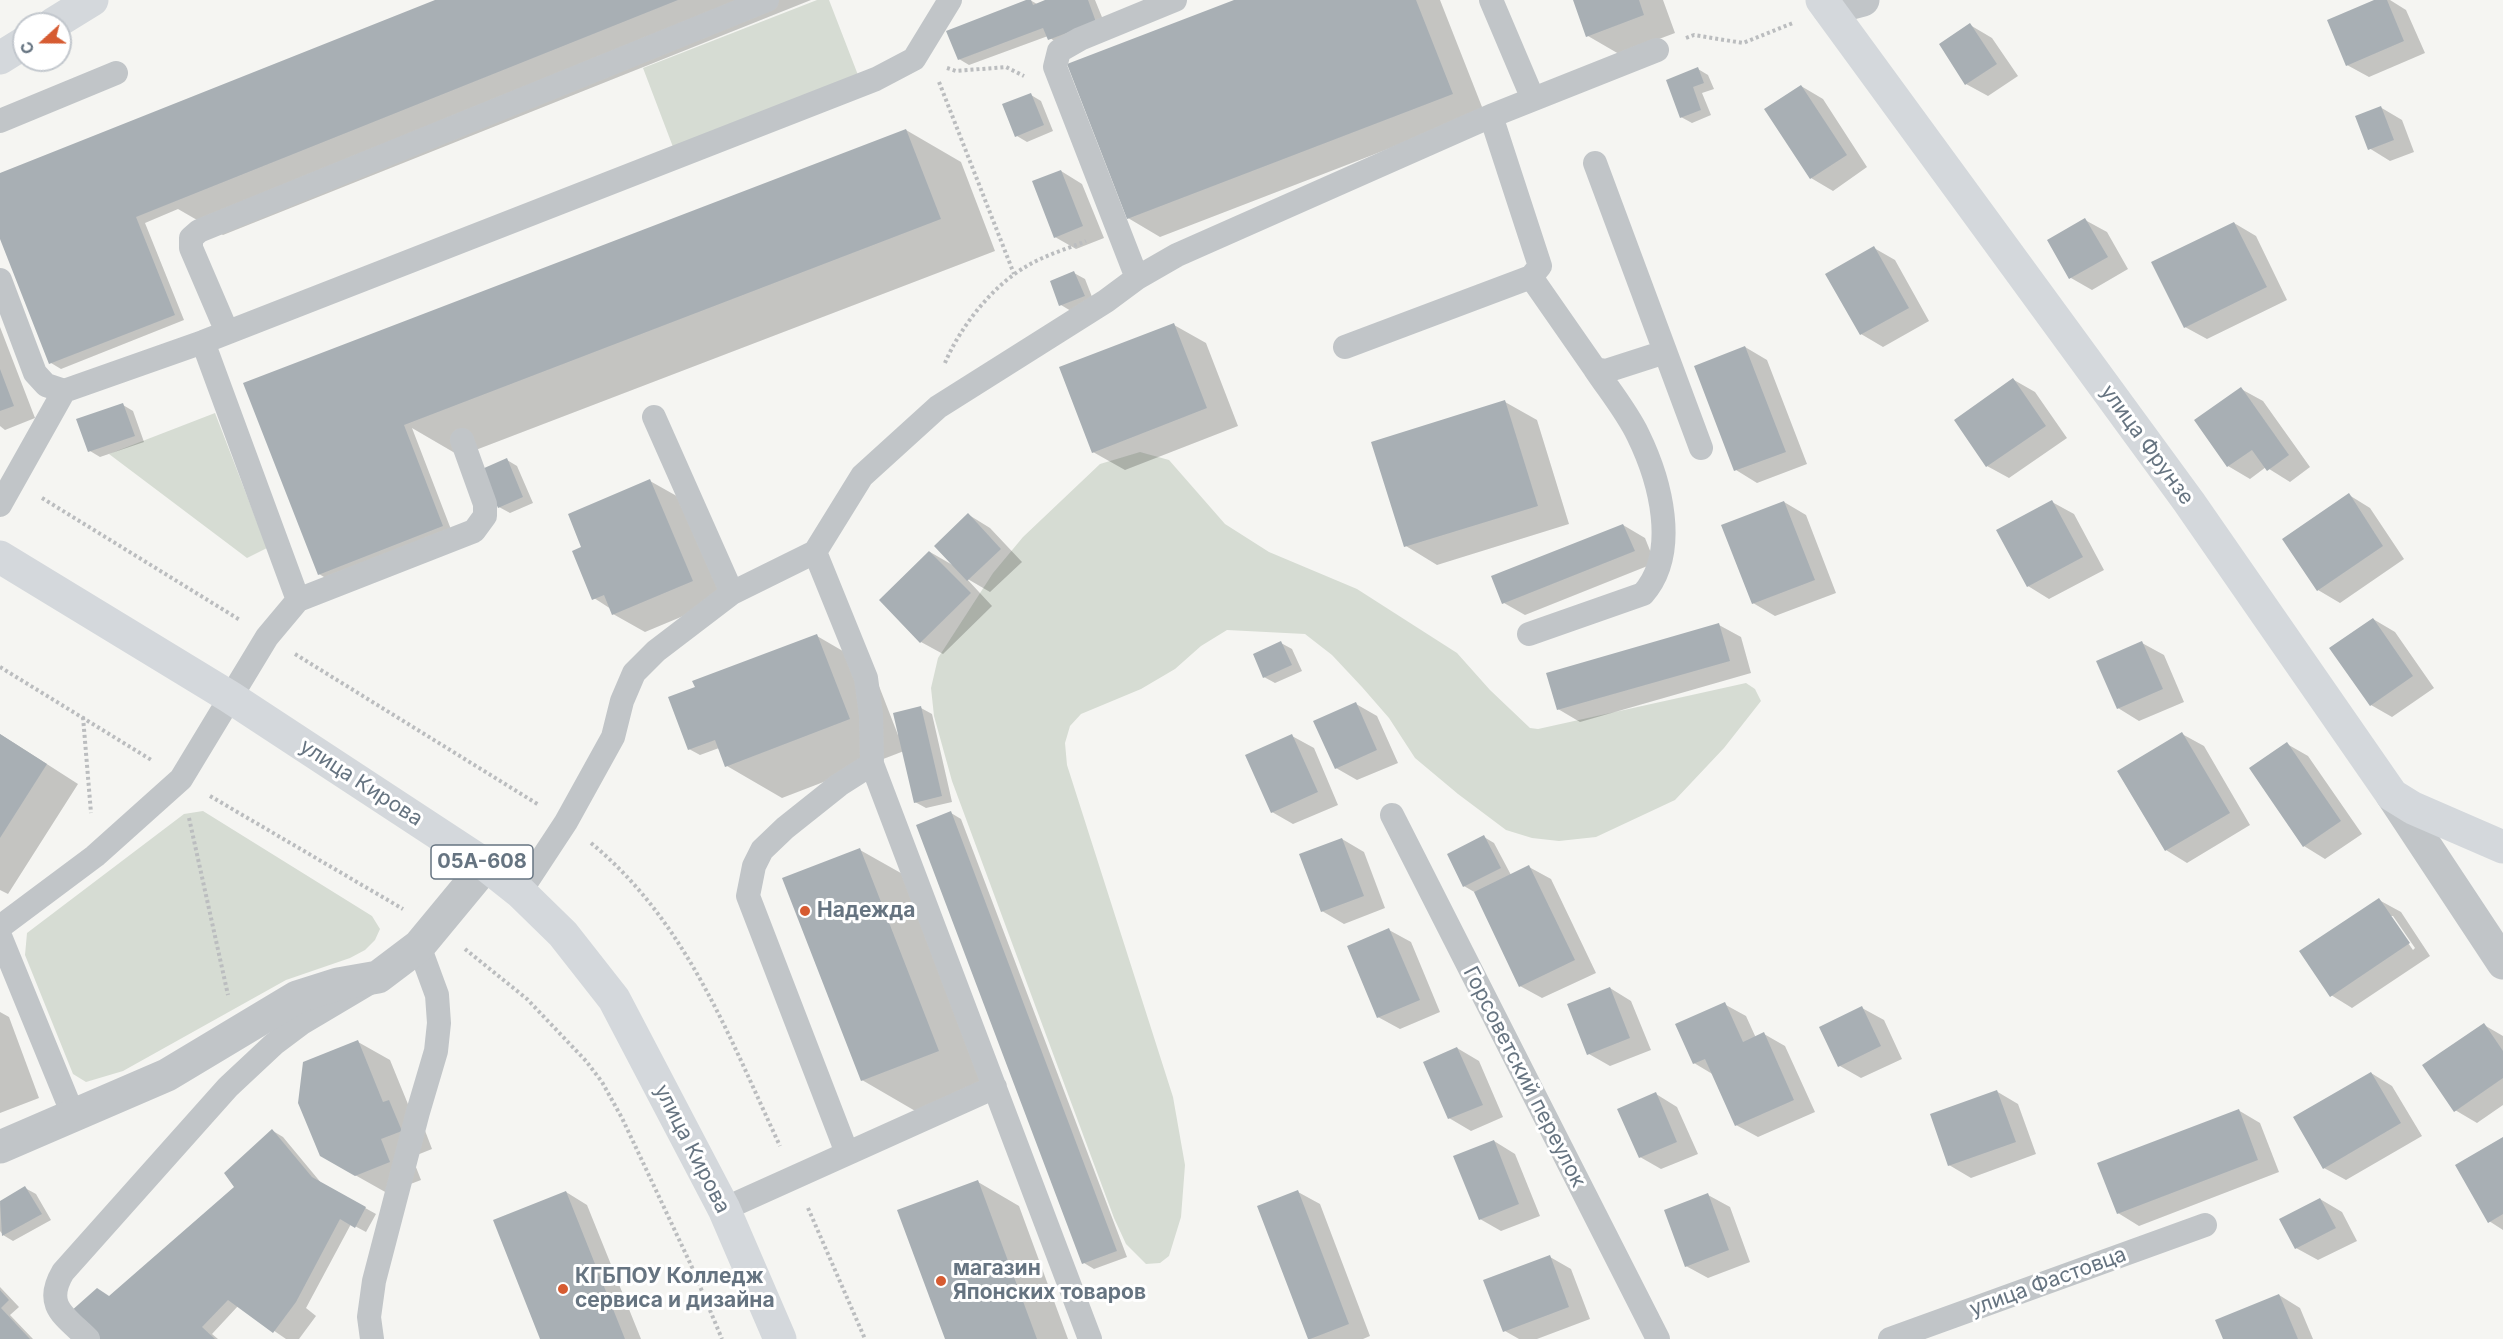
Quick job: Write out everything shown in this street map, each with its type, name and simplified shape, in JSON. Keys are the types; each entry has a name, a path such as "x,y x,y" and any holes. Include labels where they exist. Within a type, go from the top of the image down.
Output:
{"main road":[{"path":"72,12 92,0"},
{"name":"улица Фрунзе","path":"1826,5 2188,502 2392,795 2413,808 2503,847"},
{"name":"улица Кирова","path":"0,557 230,697 486,865 520,892 563,934 614,999 724,1209 780,1339"}],"street":[{"path":"1826,5 1863,0"},
{"path":"2392,795 2503,963"},
{"path":"0,1147 167,1075 297,997 338,984 378,977 427,937 486,865"}],"lane":[{"path":"227,332 192,248 191,238 199,231 767,0"},
{"path":"0,280 36,373 46,385 64,391 203,342 923,62 950,0"},
{"path":"1137,278 1055,67 1059,51 1080,39 1175,0"},
{"path":"1491,0 1533,99"},
{"path":"520,892 566,822 613,737 622,701 634,674 656,651 732,593 815,552 862,476 938,407 1106,301 1137,278 1177,255 1491,116 1657,50"},
{"path":"0,122 116,73"},
{"path":"1345,347 1531,277 1540,266 1491,116"},
{"path":"1595,163 1701,448"},
{"path":"1529,634 1643,594 1652,584 1659,568 1665,542 1657,484 1638,434 1531,277"},
{"path":"203,342 298,600"},
{"path":"1595,369 1606,372 1665,352"},
{"path":"0,505 64,391"},
{"path":"654,417 732,593"},
{"path":"0,927 95,856 181,779 267,637 298,600 474,531 485,516 485,504 462,440"},
{"path":"815,552 866,678 871,715 872,764 1090,1339"},
{"path":"847,1153 748,896 754,866 762,850 785,828 839,785 872,764"},
{"name":"Горсоветский переулок","path":"1392,815 1658,1339"},
{"path":"0,936 74,1117"},
{"path":"372,1339 369,1317 374,1281 436,1052 439,1023 437,995 427,937"},
{"path":"88,1339 60,1312 55,1301 54,1287 63,1272 228,1087 274,1044 293,1030 378,977"},
{"path":"724,1209 995,1087"},
{"name":"улица Фастовца","path":"1890,1339 2205,1225"}],"path":[{"path":"1657,50 1694,34 1743,43 1826,5"},
{"path":"923,62 956,71 1006,68 1027,77"},
{"path":"923,62 1014,274"},
{"path":"938,407 943,368 951,347 977,311 1014,274 1029,264 1095,237"},
{"path":"0,667 83,717 427,937 481,960 527,999 586,1061 602,1082 651,1180 722,1339"},
{"path":"83,717 95,856"},
{"path":"181,779 237,1035"}],"shaded area":[{"path":"817,0 829,0 858,75 673,147 643,68"},
{"path":"215,413 267,548 247,558 109,454"},
{"path":"1140,452 1169,460 1225,524 1269,552 1357,589 1457,653 1490,690 1530,728 1538,729 1746,683 1755,689 1761,701 1724,748 1675,800 1596,837 1559,841 1532,838 1506,830 1458,794 1415,758 1389,718 1362,687 1332,655 1305,634 1227,630 1201,646 1175,669 1141,689 1081,714 1070,726 1065,743 1067,765 1173,1097 1185,1165 1181,1217 1169,1256 1160,1263 1146,1264 1126,1244 1114,1218 952,781 934,716 931,688 938,658 993,573 1023,537 1100,464"},
{"path":"203,811 372,916 380,929 375,940 365,950 350,958 286,980 123,1071 86,1082 73,1074 25,955 27,933 184,814"}],"building":[{"path":"435,0 678,0 136,217 175,315 49,364 0,239 0,173"},
{"path":"1031,0 1033,5 1045,0 1088,0 1096,22 1048,40 1043,28 958,60 946,31"},
{"path":"1234,0 1416,0 1453,94 1127,219 1067,64"},
{"path":"1573,0 1639,0 1644,15 1586,37"},
{"path":"2374,0 2387,0 2404,41 2346,66 2327,20"},
{"path":"1970,23 1997,64 1965,85 1939,44"},
{"path":"1698,67 1704,83 1693,87 1701,110 1680,118 1666,80"},
{"path":"1801,85 1847,155 1810,179 1764,109"},
{"path":"1031,93 1044,125 1015,137 1002,104"},
{"path":"2381,106 2394,140 2368,150 2355,116"},
{"path":"906,129 941,219 404,425 443,526 318,575 243,383"},
{"path":"1061,170 1083,226 1054,238 1032,181"},
{"path":"2085,218 2108,257 2069,279 2047,240"},
{"path":"2234,222 2267,287 2184,328 2151,262"},
{"path":"1874,246 1909,308 1860,335 1825,274"},
{"path":"1074,271 1085,296 1059,306 1050,281"},
{"path":"1174,323 1207,408 1092,453 1059,367"},
{"path":"1745,346 1786,452 1734,471 1694,366"},
{"path":"0,369 14,406 0,411"},
{"path":"2013,378 2046,426 1986,467 1954,420"},
{"path":"2241,387 2289,455 2267,471 2252,450 2227,467 2194,420"},
{"path":"1505,400 1538,506 1404,547 1371,442"},
{"path":"123,403 135,436 88,452 76,419"},
{"path":"507,458 523,497 498,508 482,469"},
{"path":"650,479 693,581 612,615 604,595 592,600 572,551 581,547 568,514"},
{"path":"2349,493 2383,546 2317,591 2282,539"},
{"path":"2052,500 2083,557 2027,587 1996,530"},
{"path":"1784,501 1815,580 1752,604 1721,525"},
{"path":"968,513 1001,549 967,581 934,546"},
{"path":"1623,524 1635,551 1502,604 1491,576"},
{"path":"929,551 971,593 920,643 879,600"},
{"path":"2373,618 2413,676 2370,706 2329,648"},
{"path":"1719,623 1730,661 1557,710 1546,673"},
{"path":"817,634 850,719 725,767 715,740 688,750 668,697 695,687 692,681"},
{"path":"1281,641 1292,665 1263,678 1253,654"},
{"path":"2142,641 2163,689 2117,709 2096,661"},
{"path":"1356,702 1377,750 1335,769 1313,721"},
{"path":"921,706 942,796 914,803 893,713"},
{"path":"2182,732 2230,813 2165,851 2117,771"},
{"path":"0,734 47,764 0,838"},
{"path":"1292,734 1318,792 1271,813 1245,755"},
{"path":"2287,742 2341,821 2303,847 2249,768"},
{"path":"951,811 1117,1251 1082,1264 916,825"},
{"path":"1484,835 1501,868 1463,887 1447,854"},
{"path":"1342,838 1364,896 1321,912 1299,854"},
{"path":"860,848 939,1051 861,1081 782,878"},
{"path":"1529,865 1575,960 1519,987 1474,892"},
{"path":"2379,898 2410,943 2330,997 2299,951"},
{"path":"1389,928 1420,1000 1377,1018 1347,946"},
{"path":"1610,987 1630,1038 1587,1055 1567,1004"},
{"path":"1725,1002 1743,1042 1764,1032 1794,1100 1735,1126 1705,1059 1693,1064 1675,1024"},
{"path":"1862,1006 1881,1046 1838,1067 1819,1027"},
{"path":"2484,1023 2503,1051 2503,1078 2454,1112 2422,1065"},
{"path":"358,1040 383,1102 389,1100 402,1131 381,1139 390,1162 355,1176 320,1156 298,1103 303,1062"},
{"path":"1457,1047 1483,1105 1448,1119 1423,1062"},
{"path":"2371,1072 2401,1123 2323,1169 2293,1117"},
{"path":"1997,1090 2016,1142 1948,1166 1930,1114"},
{"path":"1656,1092 1677,1142 1639,1158 1617,1109"},
{"path":"2239,1109 2258,1160 2117,1214 2097,1163"},
{"path":"272,1129 312,1177 366,1207 355,1228 340,1219 296,1302 273,1333 228,1300 202,1327 215,1339 98,1339 70,1312 97,1288 109,1296 234,1187 224,1173"},
{"path":"2503,1137 2503,1214 2488,1223 2455,1165"},
{"path":"1494,1140 1519,1204 1479,1220 1453,1156"},
{"path":"978,1180 1037,1339 945,1339 897,1210"},
{"path":"25,1186 42,1214 2,1236 0,1201"},
{"path":"1298,1190 1349,1324 1310,1339 1308,1339 1257,1206"},
{"path":"566,1191 625,1339 540,1339 493,1220"},
{"path":"1708,1193 1729,1250 1685,1267 1664,1210"},
{"path":"2320,1198 2336,1228 2295,1249 2279,1219"},
{"path":"1550,1255 1569,1307 1503,1332 1483,1280"},
{"path":"0,1290 9,1300 1,1308 30,1339 0,1339"},
{"path":"2279,1294 2298,1339 2223,1339 2215,1320"}],"place":[{"name":"Надежда","path":"805,911"},
{"name":"магазин Японских товаров","path":"941,1281"},
{"name":"КГБПОУ Колледж сервиса и дизайна","path":"563,1289"}]}
